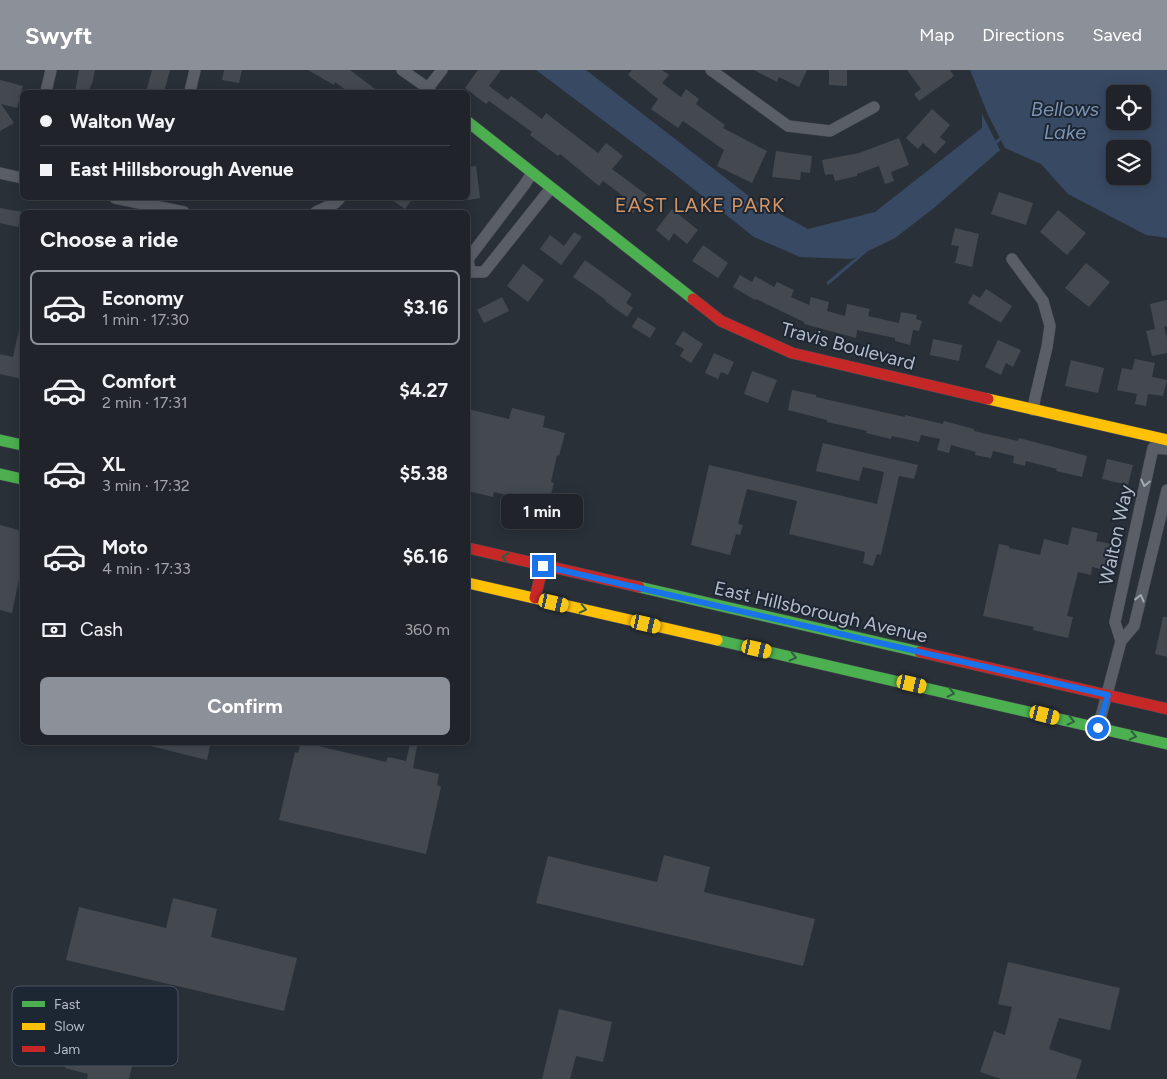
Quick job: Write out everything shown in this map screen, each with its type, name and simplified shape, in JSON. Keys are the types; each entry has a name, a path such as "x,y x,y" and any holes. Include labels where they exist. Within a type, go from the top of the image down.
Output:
{"main road":[{"name":"Travis Boulevard","path":"470,124 722,321 792,353 1034,410 1167,444"},
{"path":"0,440 20,445"},
{"path":"0,474 20,479"},
{"name":"East Hillsborough Avenue","path":"470,548 1167,709"},
{"path":"536,598 543,566"},
{"path":"470,583 1167,744"}],"street":[{"path":"46,90 51,70"},
{"path":"190,90 195,70"},
{"path":"402,70 427,90"},
{"path":"429,90 442,70"},
{"path":"711,70 788,126 830,131 874,108"},
{"path":"0,173 20,178"},
{"path":"470,256 532,173"},
{"path":"470,272 484,272 550,188"},
{"path":"136,200 167,203 180,210"},
{"path":"320,210 338,200"},
{"path":"1012,258 1043,301 1050,326 1034,410"},
{"name":"Walton Way","path":"1121,641 1115,622 1153,448 1167,444"},
{"name":"Walton Way","path":"1098,728 1121,641 1134,626 1167,490"}],"water":[{"path":"536,70 586,70 754,200 808,229 875,212 982,128 982,114 1000,150 934,208 895,238 852,259 800,257 754,237 672,172"},
{"name":"Bellows Lake","path":"970,70 1167,70 1167,238 1146,235 1068,194 1041,164 1005,148 988,115"}],"building":[{"path":"79,70 95,70 90,90 75,90"},
{"path":"152,70 170,70 165,90 147,90"},
{"path":"224,70 242,70 239,83 222,80"},
{"path":"308,70 350,70 376,90 346,90 335,82 334,85"},
{"path":"478,70 501,70 489,86 508,100 511,96 542,119 546,113 598,153 606,143 623,156 612,169 647,195 633,213 619,203 623,196 603,181 599,186 560,154 558,156 530,135 532,132 489,101 486,104 465,88"},
{"path":"632,70 662,70 669,75 662,83 681,97 686,89 699,99 696,104 725,125 723,128 767,151 752,183 717,166 724,150 683,121 678,128 651,109 658,99 628,75"},
{"path":"754,70 807,70 799,87 779,77 777,82"},
{"path":"829,70 847,70 847,86 829,85"},
{"path":"907,70 950,70 954,76 919,101 914,94 921,89"},
{"path":"0,80 23,86 22,90 20,90 17,108 1,104 14,123 0,131"},
{"path":"932,109 950,125 940,137 946,142 935,154 923,143 918,149 906,138"},
{"path":"899,138 909,165 891,172 894,181 885,184 879,166 857,174 857,176 835,181 833,174 825,175 822,160 859,153"},
{"path":"776,151 812,156 810,173 801,172 800,180 772,177"},
{"path":"476,166 480,198 470,200 470,167"},
{"path":"999,192 1033,203 1026,225 991,214"},
{"path":"392,200 412,200 405,209"},
{"path":"0,208 20,212 18,227 0,223"},
{"path":"672,209 698,230 687,244 674,233 669,241 656,230"},
{"path":"1058,210 1086,233 1067,255 1040,232"},
{"path":"955,228 979,234 972,267 955,263 959,246 951,245"},
{"path":"574,232 582,237 561,265 540,249 550,235 564,246"},
{"path":"703,245 728,263 718,278 692,261"},
{"path":"585,260 632,294 626,303 633,308 627,317 573,277"},
{"path":"1086,263 1110,282 1089,307 1065,288"},
{"path":"523,264 544,280 528,302 507,286"},
{"path":"740,275 752,282 755,276 774,287 777,282 794,290 791,297 809,305 811,297 829,302 827,311 845,316 847,304 870,309 868,316 899,323 901,312 917,315 916,319 922,321 919,331 913,330 910,345 895,341 895,338 857,330 856,338 804,324 804,322 755,300 733,287"},
{"path":"986,289 1012,306 1001,323 968,303 973,294 980,298"},
{"path":"502,297 509,311 484,323 477,310"},
{"path":"1167,300 1167,326 1164,327 1167,338 1167,353 1152,356 1146,331 1155,329 1150,304"},
{"path":"638,317 656,328 650,338 632,327"},
{"path":"20,330 20,379 0,374 0,354 13,357"},
{"path":"683,331 703,344 691,363 680,356 684,349 675,344"},
{"path":"933,339 962,345 959,361 930,355"},
{"path":"998,340 1021,350 1013,367 1006,363 1001,375 985,367"},
{"path":"714,353 734,362 728,375 721,372 718,379 705,373"},
{"path":"1135,359 1155,363 1152,377 1167,380 1163,396 1148,394 1146,406 1135,404 1137,394 1117,390 1122,368 1132,370"},
{"path":"1071,360 1104,368 1098,393 1065,386"},
{"path":"752,371 777,380 768,403 744,394"},
{"path":"792,390 905,417 905,415 943,424 944,421 974,429 974,431 1018,441 1019,438 1087,456 1082,477 1026,461 1025,466 1013,463 1014,456 993,451 991,458 975,455 976,452 951,445 949,453 937,450 940,439 921,435 919,442 892,436 891,439 866,433 867,431 827,422 827,420 788,410"},
{"path":"512,408 545,416 543,427 565,433 559,456 557,455 551,482 554,483 547,509 522,503 523,499 494,492 493,497 470,491 470,409 509,419"},
{"path":"823,443 918,465 914,479 899,476 881,555 877,554 873,566 863,563 865,552 789,534 797,501 747,489 738,524 743,525 740,535 736,534 730,555 691,545 709,465 877,504 884,472 863,467 859,481 816,471"},
{"path":"1107,459 1133,465 1128,485 1102,479"},
{"path":"0,525 20,530 20,575 12,613 0,610"},
{"path":"1072,527 1098,533 1096,541 1111,544 1105,570 1092,567 1091,575 1078,572 1067,616 1073,617 1068,638 1033,630 1034,627 983,616 999,544 1040,555 1044,539 1068,545"},
{"path":"1163,617 1167,617 1167,657 1155,654"},
{"path":"151,745 210,745 207,760"},
{"path":"300,745 314,745 386,762 388,757 406,761 410,745 417,746 413,768 439,774 437,785 441,787 426,854 279,820 295,752 298,753"},
{"path":"664,855 710,867 704,892 815,919 803,966 536,903 548,856 657,882"},
{"path":"173,898 217,909 211,937 297,958 284,1011 66,960 79,907 166,928"},
{"path":"1008,962 1120,988 1110,1030 1059,1018 1049,1049 1082,1060 1076,1079 1001,1079 980,1072 994,1031 1005,1035 1012,1007 998,1004"},
{"path":"559,1009 612,1022 603,1062 576,1056 570,1079 542,1079"},
{"path":"65,1066 132,1066 129,1079 87,1079 88,1074 65,1068"}],"waterway":[{"path":"993,145 1000,139"},
{"path":"828,283 866,251"}],"traffic: fast":[{"path":"470,124 693,299"},
{"path":"0,440 20,445"},
{"path":"0,474 20,479"},
{"path":"639,587 920,652"},
{"path":"717,640 1167,744"}],"traffic: slow":[{"path":"988,399 1167,440"},
{"path":"470,583 717,640"}],"traffic: jam":[{"path":"693,299 721,321 792,353 988,399"},
{"path":"470,548 639,587"},
{"path":"535,598 543,565"},
{"path":"920,652 1167,709"}],"district":[{"name":"EAST LAKE PARK","path":"700,205"}],"route":[{"path":"543,566 1108,695 1098,728"}]}
